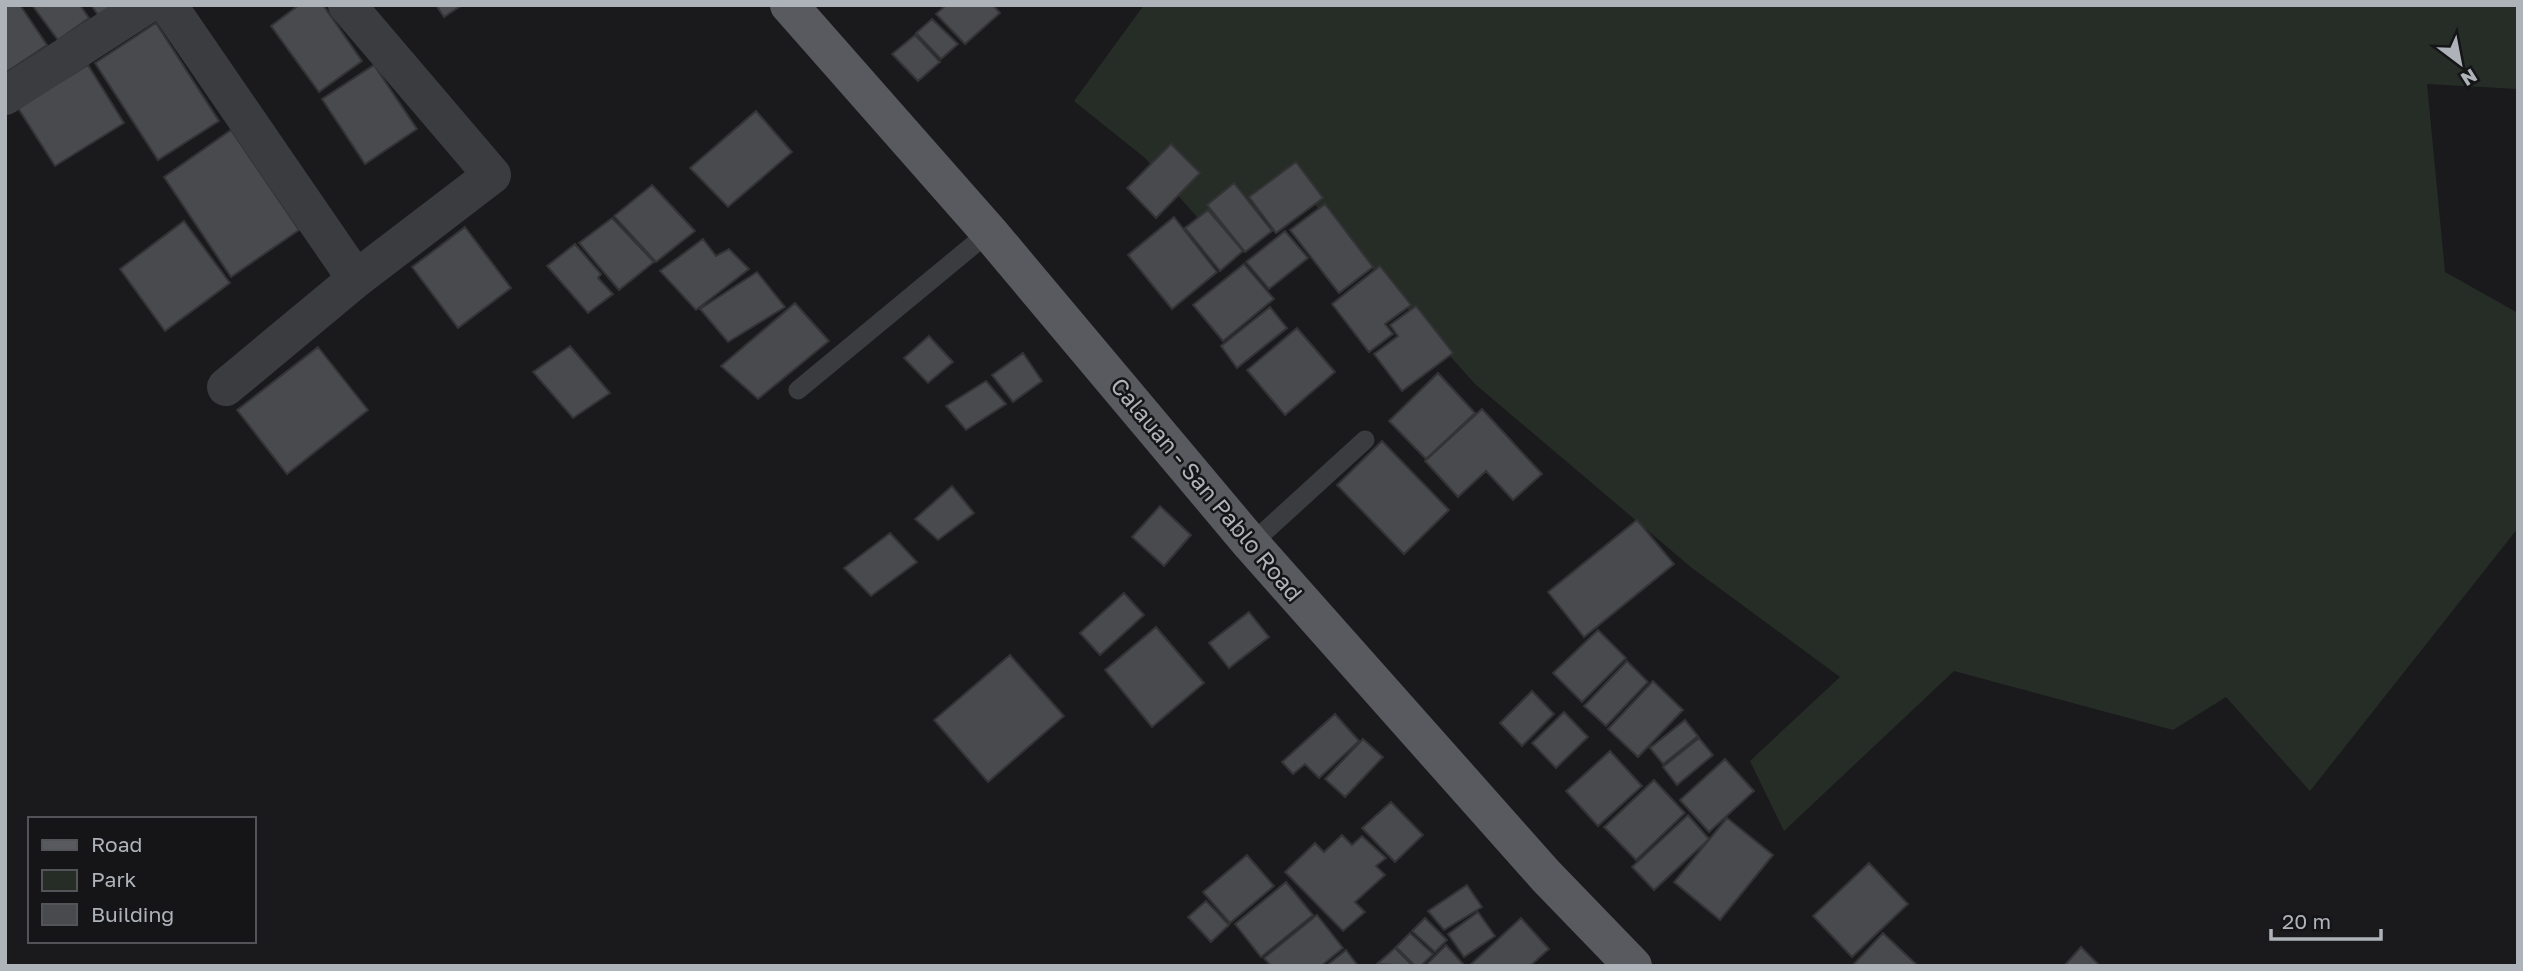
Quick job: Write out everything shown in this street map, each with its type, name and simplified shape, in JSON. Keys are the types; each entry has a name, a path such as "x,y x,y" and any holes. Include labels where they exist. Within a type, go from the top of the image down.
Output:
{"main road":[{"name":"Calauan - San Pablo Road","path":"789,5 989,232 1251,544 1546,876 1633,966"}],"street":[{"path":"5,96 146,5"},
{"path":"168,5 356,279"},
{"path":"226,387 356,279 492,175 347,5"}],"lane":[{"path":"798,390 989,232"},
{"path":"1251,544 1365,440"}],"green space":[{"path":"1144,5 2518,5 2518,89 2427,84 2445,272 2518,313 2518,528 2310,791 2226,697 2173,730 1954,671 1784,831 1750,761 1840,677 1692,568 1475,384 1301,189 1220,243 1145,158 1074,101"}],"building":[{"path":"5,5 20,5 47,45 5,73"},
{"path":"32,5 80,5 89,18 58,40"},
{"path":"91,5 120,5 101,19"},
{"path":"299,5 323,5 362,61 319,92 271,26"},
{"path":"436,5 462,5 444,17"},
{"path":"946,5 993,5 1000,13 965,44 936,14"},
{"path":"932,19 958,44 941,59 916,33"},
{"path":"156,23 219,121 158,160 95,63"},
{"path":"915,35 940,62 918,81 892,54"},
{"path":"88,65 124,123 55,166 18,108"},
{"path":"374,65 417,129 365,164 322,99"},
{"path":"756,111 792,152 728,207 690,168"},
{"path":"231,130 299,230 231,277 164,177"},
{"path":"1171,144 1200,173 1156,218 1127,188"},
{"path":"1296,162 1323,198 1276,233 1249,197"},
{"path":"1234,183 1272,231 1245,252 1207,205"},
{"path":"652,185 695,231 656,262 614,216"},
{"path":"1325,204 1373,267 1339,293 1290,230"},
{"path":"1208,210 1243,251 1220,271 1185,228"},
{"path":"1174,217 1217,272 1172,309 1128,255"},
{"path":"612,218 654,262 619,290 579,243"},
{"path":"184,221 230,283 165,331 120,269"},
{"path":"465,227 511,288 458,328 412,267"},
{"path":"1285,231 1308,258 1269,289 1246,262"},
{"path":"703,239 716,256 729,249 749,269 696,310 660,271"},
{"path":"575,244 601,274 598,278 613,294 588,313 547,266"},
{"path":"1244,264 1274,299 1223,341 1193,305"},
{"path":"1380,266 1411,305 1385,324 1393,334 1369,352 1332,304"},
{"path":"757,272 785,307 728,342 700,309"},
{"path":"795,303 829,341 758,399 721,366"},
{"path":"1416,306 1453,353 1402,391 1374,354 1398,336 1390,325"},
{"path":"1270,307 1287,328 1237,368 1221,346"},
{"path":"1297,328 1335,372 1285,415 1247,370"},
{"path":"929,336 953,362 928,383 904,358"},
{"path":"570,346 610,393 573,418 533,372"},
{"path":"318,347 368,410 287,474 237,410"},
{"path":"1023,353 1042,381 1013,402 992,375"},
{"path":"1438,373 1475,413 1426,459 1389,421"},
{"path":"986,381 1006,404 966,430 946,406"},
{"path":"1482,409 1542,474 1513,500 1486,471 1458,497 1425,461"},
{"path":"1382,441 1449,510 1404,554 1337,485"},
{"path":"952,486 974,513 938,540 915,519"},
{"path":"1160,506 1191,535 1164,566 1132,537"},
{"path":"1637,520 1674,564 1584,637 1548,592"},
{"path":"890,533 917,562 871,596 844,568"},
{"path":"1124,593 1144,615 1100,655 1080,633"},
{"path":"1249,612 1269,637 1229,668 1209,643"},
{"path":"1156,627 1204,683 1152,727 1105,670"},
{"path":"1598,630 1626,658 1582,702 1553,673"},
{"path":"1010,655 1064,716 988,782 934,720"},
{"path":"1627,661 1648,682 1606,726 1584,706"},
{"path":"1653,681 1683,710 1638,757 1608,729"},
{"path":"1532,691 1554,714 1522,746 1500,723"},
{"path":"1564,712 1588,737 1556,768 1532,743"},
{"path":"1335,714 1359,741 1319,778 1305,764 1293,774 1282,762"},
{"path":"1685,720 1698,736 1663,764 1650,748"},
{"path":"1699,738 1713,755 1677,785 1663,767"},
{"path":"1363,739 1383,757 1345,797 1325,779"},
{"path":"1610,751 1642,786 1598,826 1566,791"},
{"path":"1725,759 1754,791 1709,832 1680,800"},
{"path":"1654,780 1685,813 1636,860 1604,827"},
{"path":"1391,802 1423,835 1395,862 1362,828"},
{"path":"1688,815 1709,839 1654,890 1632,867"},
{"path":"1727,818 1773,855 1720,920 1674,882"},
{"path":"1342,835 1352,845 1362,836 1386,858 1376,866 1385,875 1355,902 1365,912 1343,931 1285,872 1315,843 1324,852"},
{"path":"1247,855 1274,886 1230,923 1203,892"},
{"path":"1869,863 1908,904 1852,957 1813,916"},
{"path":"1286,882 1313,915 1261,957 1235,924"},
{"path":"1467,885 1482,907 1444,930 1428,911"},
{"path":"1206,901 1229,925 1211,942 1188,917"},
{"path":"1478,912 1495,936 1464,957 1448,934"},
{"path":"1317,915 1343,948 1321,966 1271,966 1264,958"},
{"path":"1425,918 1447,940 1435,952 1412,931"},
{"path":"1521,918 1549,949 1530,966 1469,966"},
{"path":"1410,933 1433,954 1421,966 1415,966 1396,947"},
{"path":"1883,933 1918,966 1852,966"},
{"path":"1446,945 1465,966 1425,966"},
{"path":"2081,947 2100,966 2064,966"},
{"path":"1395,948 1413,966 1377,964"},
{"path":"1346,950 1358,966 1326,966"}]}
